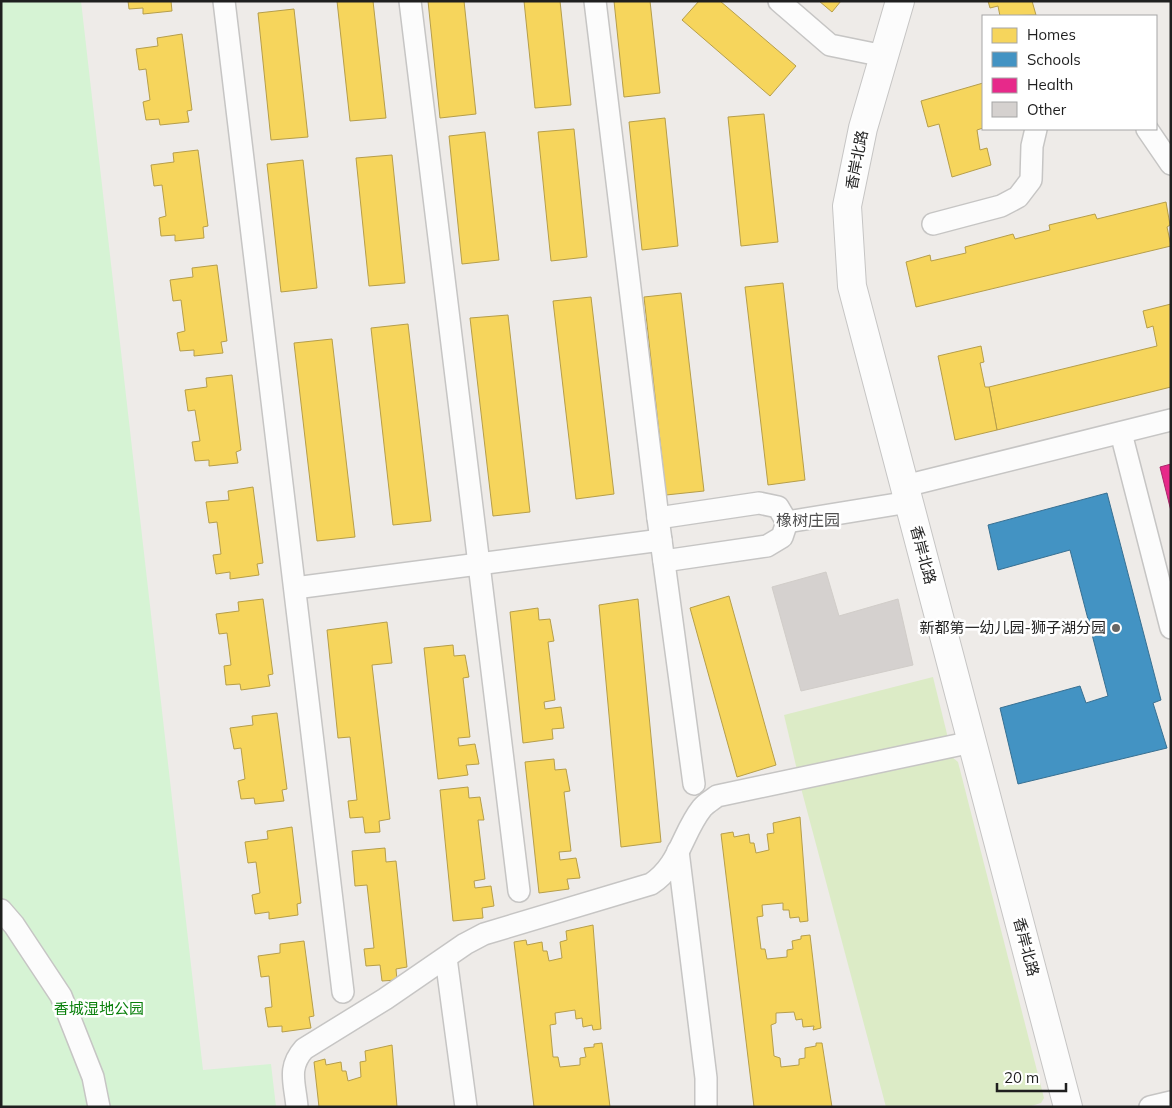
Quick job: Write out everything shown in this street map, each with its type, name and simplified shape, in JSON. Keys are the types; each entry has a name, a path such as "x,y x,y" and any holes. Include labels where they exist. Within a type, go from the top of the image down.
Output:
{"street":[{"path":"224,1 343,992"},
{"path":"410,1 519,891"},
{"path":"595,1 658,518 694,784"},
{"path":"779,1 830,45 884,56"},
{"name":"香岸北路","path":"900,1 863,128 848,206 852,286 1068,1107"},
{"path":"933,224 1001,206 1018,197 1031,180 1032,146 1036,130"},
{"path":"1148,130 1170,162"},
{"path":"787,522 907,494 1171,420"},
{"path":"1121,433 1171,628"},
{"path":"658,518 759,503 778,507 787,522 782,537 767,546 664,560"},
{"path":"295,588 661,540"},
{"path":"297,1107 293,1068 296,1058 304,1049 385,999 465,944 484,934 651,884 667,871 693,821 704,806 717,796 972,742"},
{"path":"678,851 706,1078 706,1107"},
{"path":"1,910 14,925 61,996 93,1077 99,1107"},
{"path":"446,958 466,1107"},
{"path":"1150,1107 1171,1102"}],"green space":[{"name":"香城湿地公园","path":"1,1 81,1 203,1070 271,1064 276,1107 1,1107"},
{"path":"933,677 948,738 797,770 784,715"},
{"path":"952,757 958,762 1044,1098 1041,1103 1028,1107 886,1107 801,788"}],"building: Homes":[{"path":"128,1 171,1 172,11 143,14 143,8 129,9"},
{"path":"337,1 373,1 386,118 350,121"},
{"path":"428,1 464,1 476,114 440,118"},
{"path":"524,1 560,1 571,105 535,108"},
{"path":"614,1 650,1 660,93 624,97"},
{"path":"699,1 720,1 796,66 770,96 682,20"},
{"path":"819,1 841,1 832,12"},
{"path":"988,1 1032,1 1036,15 1000,15 998,6 990,8"},
{"path":"294,9 308,137 271,140 258,13"},
{"path":"182,34 192,110 187,111 189,122 160,125 159,119 146,120 143,102 150,100 146,69 139,70 136,49 158,46 157,38"},
{"path":"982,83 982,128 977,130 980,150 987,148 991,165 952,177 939,124 928,127 921,101"},
{"path":"764,114 778,242 741,246 728,117"},
{"path":"665,118 678,246 642,250 629,122"},
{"path":"574,129 587,257 551,261 538,132"},
{"path":"485,132 499,260 462,264 449,136"},
{"path":"198,150 208,226 203,227 204,238 175,241 175,235 161,236 159,218 166,216 162,185 154,186 151,165 174,162 173,153"},
{"path":"392,155 405,283 369,286 356,158"},
{"path":"303,160 317,288 281,292 267,164"},
{"path":"1166,202 1170,225 1167,227 1171,246 916,307 906,262 930,255 931,261 966,253 965,247 1013,234 1015,239 1050,230 1049,225 1095,214 1097,219"},
{"path":"217,265 227,341 221,342 223,353 194,356 194,350 180,351 177,333 185,331 181,300 173,301 170,280 193,277 192,268"},
{"path":"783,283 805,480 768,485 745,287"},
{"path":"681,293 704,491 666,495 644,297"},
{"path":"591,297 614,494 576,499 553,301"},
{"path":"1171,304 1171,387 997,430 989,387 1157,346 1153,326 1147,328 1143,311"},
{"path":"508,315 530,512 493,516 470,318"},
{"path":"408,324 431,521 393,525 371,328"},
{"path":"332,339 355,537 317,541 294,343"},
{"path":"981,346 984,362 980,363 985,387 989,387 997,430 955,440 938,356"},
{"path":"232,375 241,450 236,452 238,463 209,466 209,460 195,461 192,442 200,441 195,410 188,411 185,390 207,387 206,378"},
{"path":"253,487 263,563 257,564 259,575 230,579 230,572 216,574 213,555 221,554 217,522 209,523 206,502 229,500 228,491"},
{"path":"729,596 776,765 737,777 690,608"},
{"path":"263,599 273,674 268,675 270,686 241,690 240,684 226,685 224,666 231,665 227,633 219,634 216,614 239,611 238,602"},
{"path":"638,599 661,842 621,847 599,605"},
{"path":"538,608 539,620 550,619 554,641 548,642 555,700 544,702 545,709 561,707 564,728 552,729 553,739 523,743 510,612"},
{"path":"387,622 392,663 372,665 390,819 379,821 380,832 365,833 363,817 350,818 348,801 357,800 350,737 338,738 327,630"},
{"path":"453,645 454,656 465,655 469,677 463,678 470,737 458,738 459,746 475,744 479,764 466,765 468,775 438,779 424,648"},
{"path":"277,713 287,789 282,790 284,801 255,804 254,798 241,799 238,781 245,779 241,748 234,749 230,728 253,725 252,716"},
{"path":"554,759 555,770 566,769 570,791 564,792 571,851 559,852 560,860 576,858 580,878 567,879 569,889 539,893 525,762"},
{"path":"468,787 469,798 480,797 484,820 478,820 485,879 474,881 475,888 491,886 494,906 482,908 483,918 453,921 440,790"},
{"path":"800,817 808,921 800,922 799,917 790,918 789,910 783,910 783,903 762,905 763,916 757,917 761,949 765,949 767,959 787,957 787,950 793,949 792,941 801,939 801,936 810,935 821,1028 813,1030 814,1026 803,1027 802,1019 796,1020 794,1012 776,1013 776,1023 771,1025 774,1056 780,1058 781,1067 799,1065 799,1059 805,1058 805,1048 816,1046 816,1043 822,1043 832,1107 754,1107 721,834 733,832 734,837 749,834 750,843 754,843 756,853 769,850 767,834 774,833 773,823"},
{"path":"292,827 301,903 297,904 298,915 269,919 269,912 255,914 252,895 260,893 256,862 248,863 245,842 268,839 267,831"},
{"path":"385,848 386,862 396,861 407,967 396,969 397,980 382,981 380,965 366,966 364,949 374,948 367,885 355,886 352,851"},
{"path":"593,925 601,1029 593,1030 592,1025 583,1027 582,1018 576,1019 575,1010 555,1013 556,1024 550,1025 553,1057 558,1057 560,1067 580,1065 580,1058 586,1057 584,1048 594,1047 594,1044 602,1043 610,1107 534,1107 514,942 526,940 527,945 542,942 543,951 547,951 549,961 562,958 560,942 567,940 566,931"},
{"path":"304,941 314,1016 309,1017 311,1028 282,1032 282,1026 268,1027 265,1008 272,1007 269,976 261,977 258,956 280,953 280,944"},
{"path":"392,1045 397,1107 319,1107 314,1062 325,1059 326,1065 341,1062 342,1071 346,1071 348,1081 361,1077 360,1062 366,1061 365,1051"}],"building: Schools":[{"name":"新都第一幼儿园-狮子湖分园","path":"1107,493 1161,700 1153,703 1167,748 1018,784 1000,708 1080,686 1086,703 1108,696 1070,550 998,570 988,525"}],"building: Health":[{"path":"1171,464 1171,511 1160,467"}],"building: Other":[{"path":"826,572 839,616 898,599 913,665 801,691 772,587"}],"place":[{"name":"新都第一幼儿园-狮子湖分园","path":"1116,628"}],"district":[{"name":"橡树庄园","path":"808,520"}]}
